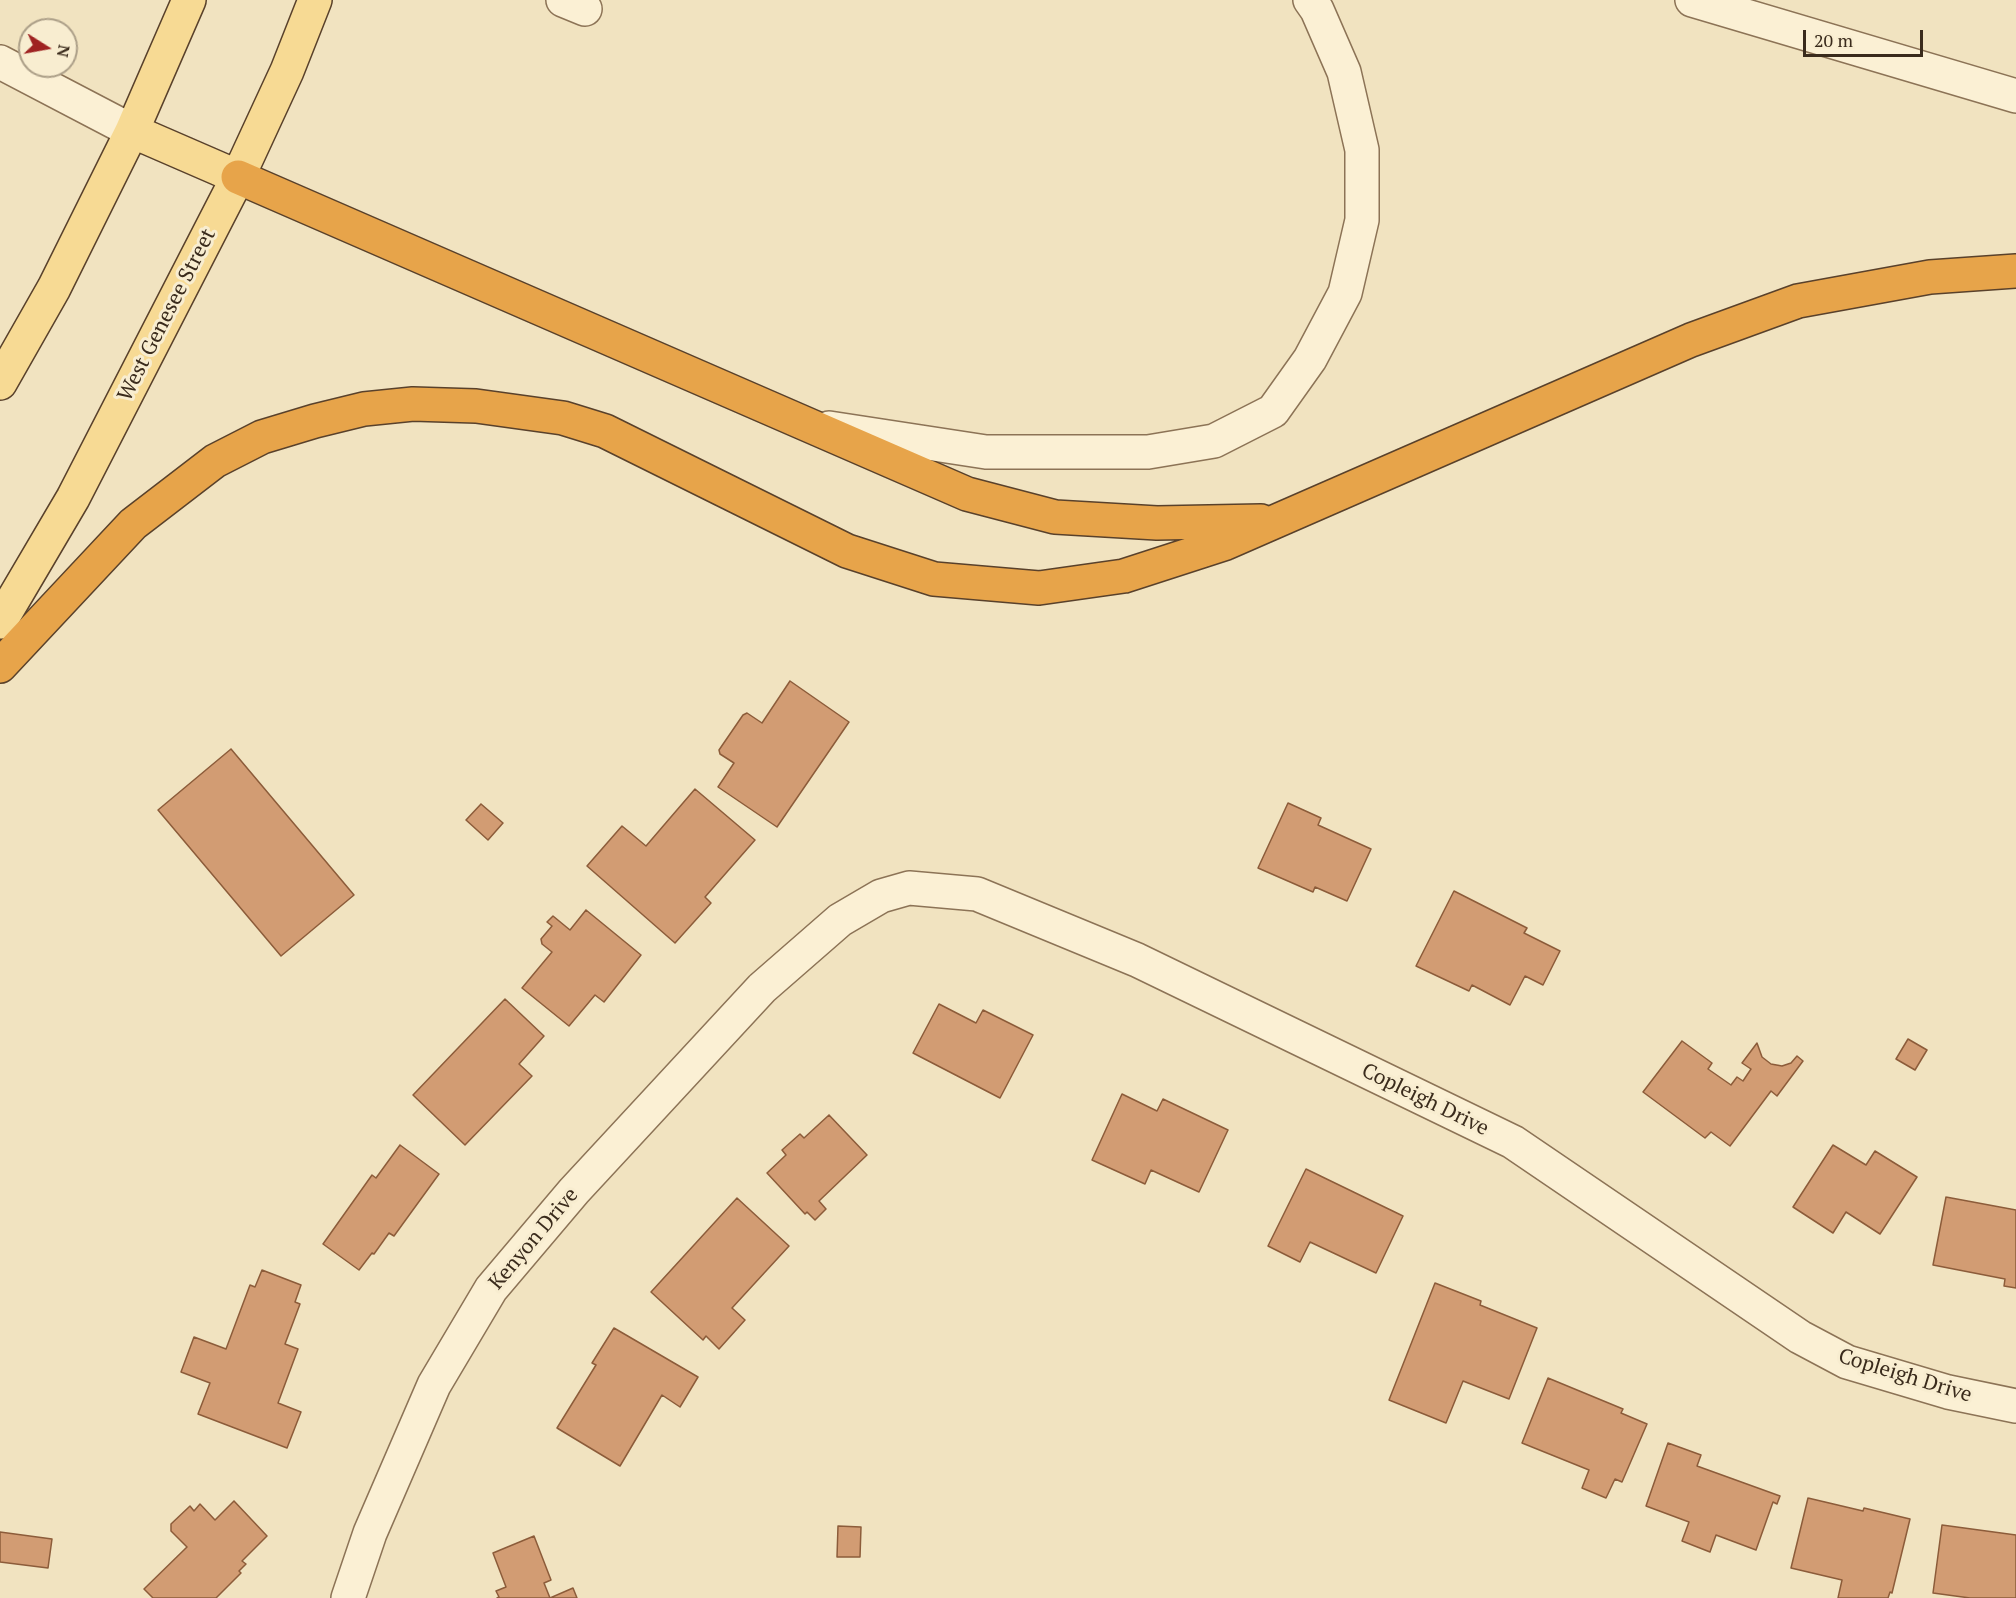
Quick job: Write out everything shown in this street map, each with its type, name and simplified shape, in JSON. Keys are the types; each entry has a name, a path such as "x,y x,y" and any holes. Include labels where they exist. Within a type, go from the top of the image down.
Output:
{"highway":[{"path":"238,177 968,495 1055,517 1156,523 1275,521"},
{"path":"0,666 133,524 214,462 262,437 364,409 413,404 476,406 563,418 605,431 847,551 934,579 1039,588 1124,576 1226,543 1691,340 1798,302 1930,277 2016,271"}],"main road":[{"path":"0,383 54,288 132,131 189,0"},
{"name":"West Genesee Street","path":"0,622 73,498 238,177 287,71 315,0"},
{"path":"132,131 238,177"}],"street":[{"path":"809,425 986,452 1148,452 1214,441 1273,411 1310,359 1345,293 1362,220 1362,150 1344,72 1317,10 1310,0"},
{"path":"1692,0 2016,96"},
{"path":"0,62 132,131"},
{"name":"Copleigh Drive","path":"813,943 840,920 881,896 909,888 977,894 1137,960 1513,1142 1800,1336 1847,1362 1948,1392 2016,1406"},
{"name":"Kenyon Drive","path":"348,1598 370,1533 434,1385 491,1289 574,1191 762,987 813,943"}],"building":[{"path":"790,681 849,722 777,827 718,787 734,763 720,754 719,750 743,715 747,713 762,723"},
{"path":"231,749 354,895 281,956 158,810"},
{"path":"695,789 755,840 705,897 711,903 675,943 587,866 622,826 646,846"},
{"path":"1288,803 1321,818 1318,825 1371,849 1347,901 1315,887 1313,892 1258,868"},
{"path":"481,804 503,823 488,840 466,820"},
{"path":"1454,891 1527,928 1524,933 1560,951 1543,985 1525,976 1510,1005 1472,985 1469,991 1416,966"},
{"path":"586,910 641,955 604,1002 595,995 569,1026 522,988 552,952 542,944 541,939 552,926 547,922 553,916 570,930"},
{"path":"505,999 544,1036 519,1064 532,1076 465,1145 413,1095"},
{"path":"939,1004 976,1023 983,1010 1033,1035 1000,1098 913,1053"},
{"path":"1908,1039 1927,1050 1915,1070 1896,1059"},
{"path":"1682,1041 1712,1063 1708,1069 1731,1085 1737,1077 1743,1081 1751,1069 1742,1063 1757,1043 1762,1057 1771,1064 1782,1066 1791,1063 1797,1056 1803,1061 1777,1096 1771,1091 1730,1146 1711,1132 1705,1138 1643,1092"},
{"path":"1122,1094 1157,1111 1163,1099 1228,1130 1199,1192 1151,1170 1145,1184 1092,1160"},
{"path":"829,1115 867,1155 819,1201 826,1209 815,1220 807,1212 805,1214 767,1173 786,1155 782,1150 800,1134 804,1138"},
{"path":"400,1145 439,1174 394,1236 389,1233 359,1270 323,1244 372,1175 376,1178"},
{"path":"1833,1145 1866,1165 1875,1151 1917,1177 1880,1234 1846,1212 1833,1233 1793,1207"},
{"path":"1306,1169 1403,1216 1376,1273 1310,1242 1300,1262 1268,1246"},
{"path":"1946,1197 2016,1210 2016,1288 2004,1286 2005,1279 1933,1265"},
{"path":"737,1198 789,1246 732,1308 745,1320 719,1349 706,1336 703,1340 651,1292"},
{"path":"262,1270 301,1285 295,1302 300,1304 285,1344 298,1349 278,1403 301,1412 287,1448 198,1414 210,1383 181,1372 194,1337 226,1349 250,1285 255,1287"},
{"path":"1435,1283 1481,1301 1480,1305 1537,1328 1509,1399 1463,1381 1446,1423 1389,1400"},
{"path":"614,1328 698,1377 680,1407 662,1395 620,1466 557,1428 596,1365 592,1363"},
{"path":"1548,1378 1623,1409 1621,1413 1647,1424 1622,1482 1615,1479 1606,1498 1582,1488 1589,1470 1522,1443"},
{"path":"1668,1443 1701,1455 1697,1466 1780,1496 1777,1504 1773,1502 1756,1550 1716,1535 1710,1552 1682,1541 1689,1522 1646,1506"},
{"path":"1808,1498 1910,1519 1892,1593 1890,1592 1888,1598 1838,1598 1842,1580 1791,1568"},
{"path":"234,1501 267,1536 242,1561 246,1564 239,1571 241,1573 216,1598 153,1598 144,1589 187,1547 171,1531 171,1524 190,1506 194,1511 200,1504 215,1520"},
{"path":"1942,1525 2016,1535 2016,1598 1970,1598 1933,1593"},
{"path":"838,1526 861,1527 860,1557 837,1557"},
{"path":"0,1532 52,1539 48,1568 0,1562"},
{"path":"534,1536 551,1580 544,1583 550,1598 497,1598 499,1597 496,1591 506,1587 493,1553"},
{"path":"573,1588 577,1598 550,1598"}]}
